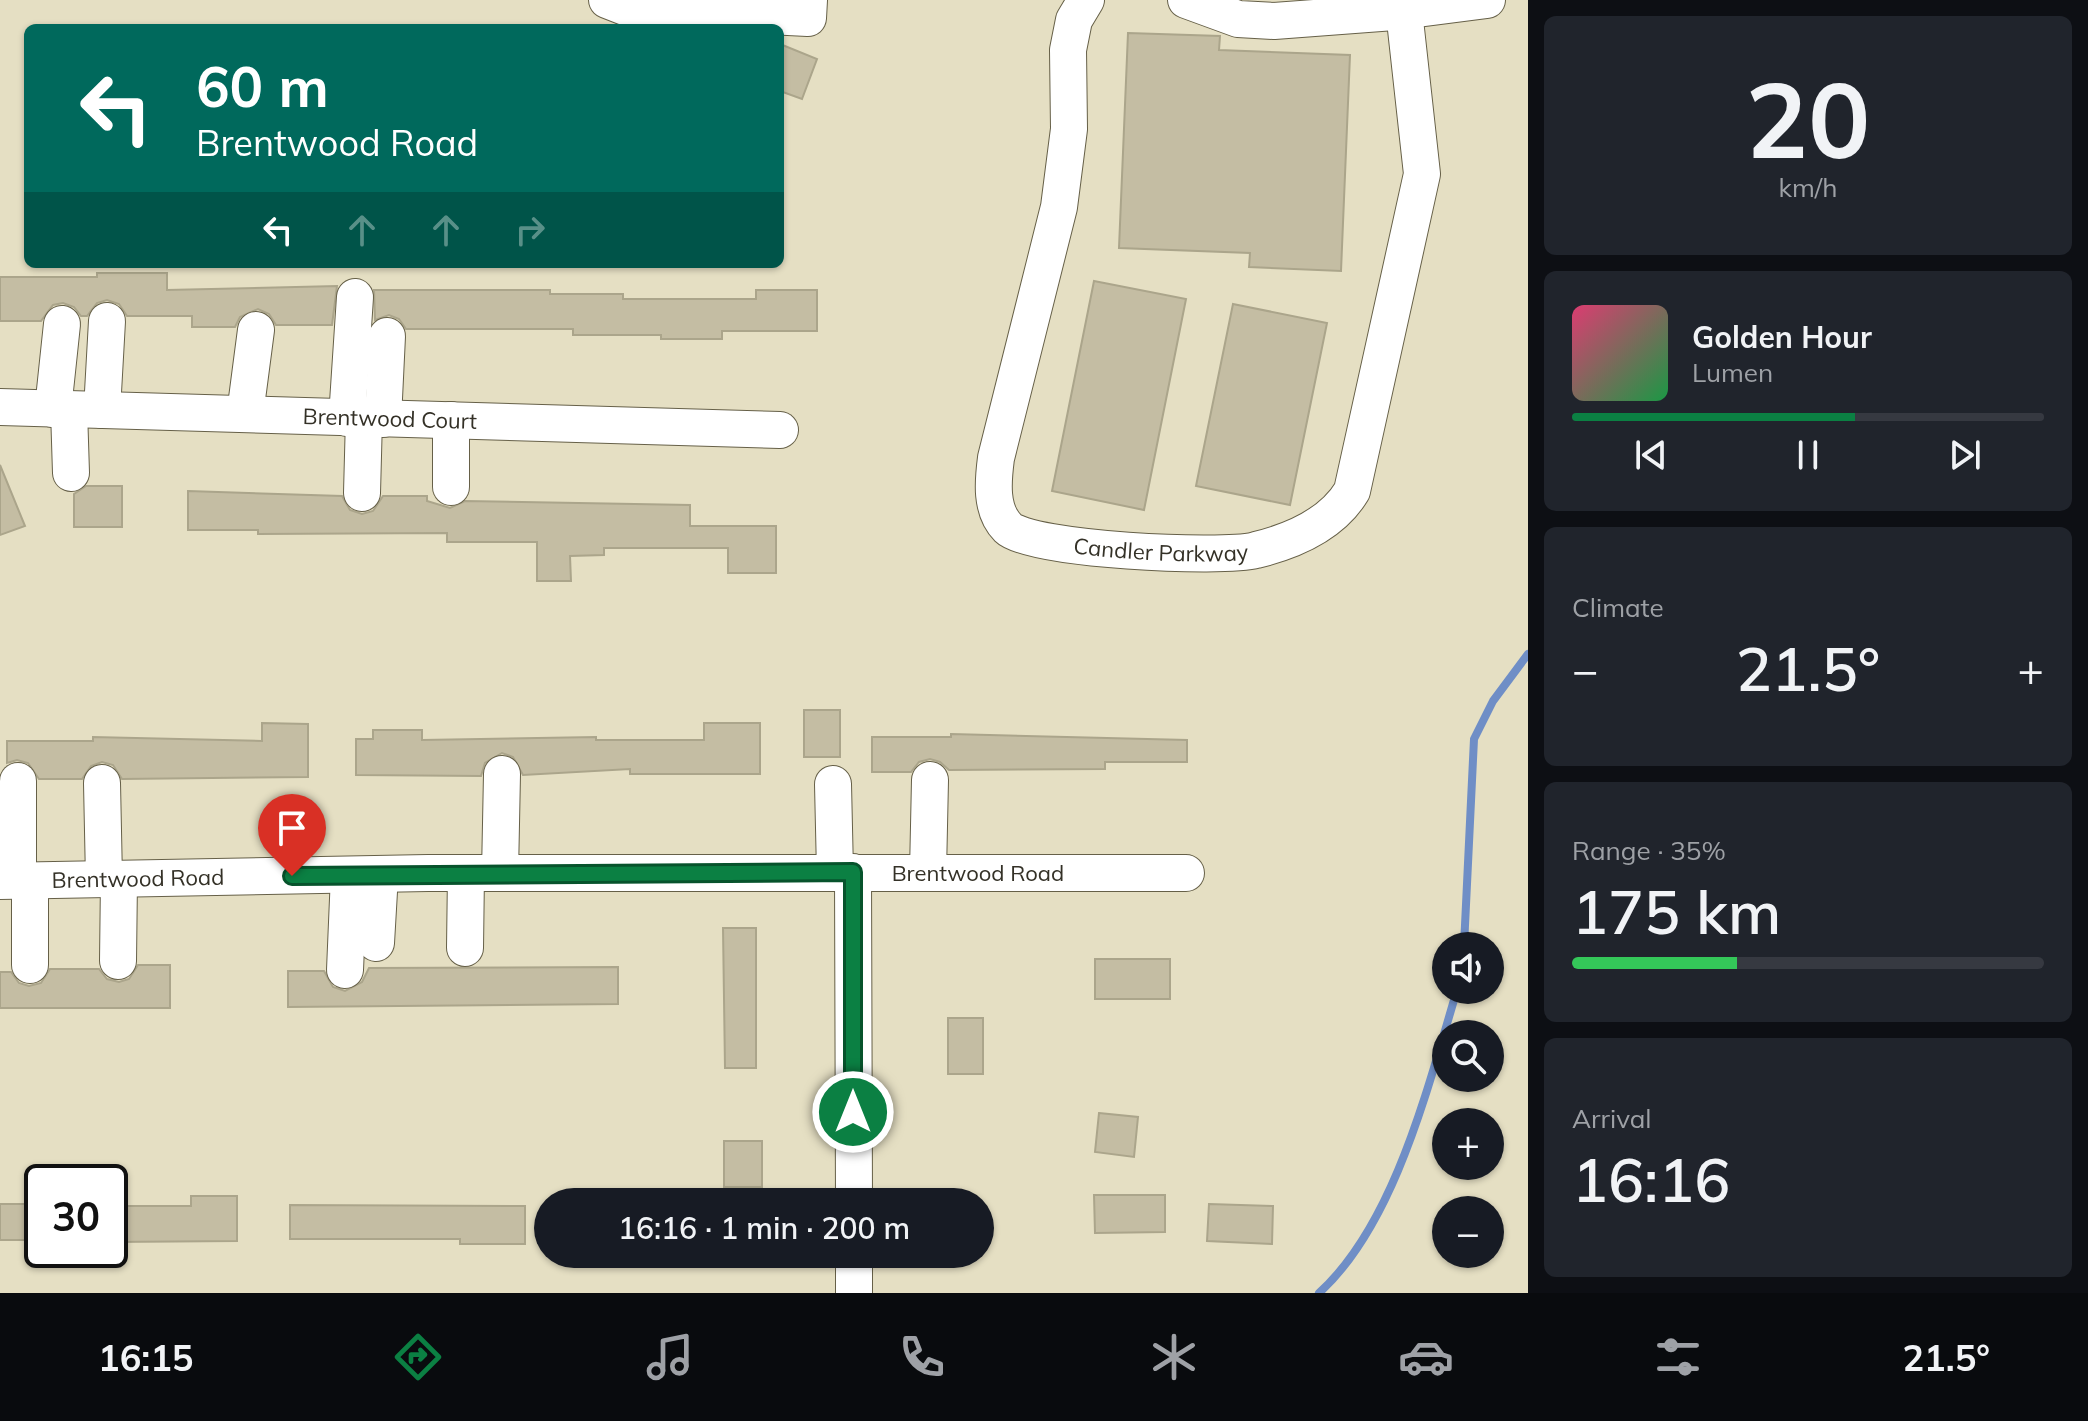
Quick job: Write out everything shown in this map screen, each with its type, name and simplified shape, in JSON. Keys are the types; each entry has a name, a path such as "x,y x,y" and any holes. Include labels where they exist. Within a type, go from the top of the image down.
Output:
{"street":[{"path":"607,0 630,9 808,18 809,0"},
{"name":"Candler Parkway","path":"1086,0 1074,20 1068,50 1069,129 1059,207 996,458 993,485 997,508 1006,526 1020,537 1121,550 1254,551 1332,519 1352,491 1422,174 1404,11"},
{"path":"1186,0 1238,19 1274,21 1404,11 1487,0"},
{"path":"355,297 365,418 362,493"},
{"path":"75,410 107,321"},
{"path":"62,324 75,410 71,473"},
{"path":"245,414 256,330"},
{"path":"365,418 387,336"},
{"name":"Brentwood Court","path":"0,407 780,430"},
{"path":"451,420 451,487"},
{"path":"465,948 502,774"},
{"path":"928,872 930,780"},
{"path":"18,781 16,881 30,965"},
{"path":"102,783 118,961"},
{"path":"833,784 844,872 854,1188"},
{"name":"Brentwood Road","path":"16,881 483,873 1186,873"},
{"path":"365,874 376,943"},
{"path":"345,970 365,874"},
{"path":"854,1268 854,1293"}],"building":[{"path":"1128,33 1220,36 1219,50 1350,55 1341,271 1249,267 1250,253 1119,248"},
{"path":"784,46 817,59 802,99 784,92"},
{"path":"97,273 167,273 167,290 337,286 332,325 276,325 269,314 258,309 240,317 235,327 192,327 192,316 127,316 119,304 107,300 97,303 87,316 81,316 74,307 63,303 53,305 41,321 0,321 0,277 97,277"},
{"path":"1094,281 1186,299 1144,510 1052,491"},
{"path":"374,290 550,290 550,294 623,294 623,299 756,299 756,290 817,290 817,331 722,331 722,339 661,339 661,335 573,335 573,329 406,329 399,319 389,315 375,320"},
{"path":"1233,304 1327,323 1290,505 1196,486"},
{"path":"0,465 25,526 0,535"},
{"path":"86,486 122,486 122,527 74,527 74,494"},
{"path":"188,491 342,496 350,510 362,514 373,511 383,496 427,496 427,501 450,508 465,501 690,505 690,526 776,526 776,573 728,573 728,548 604,548 604,555 570,556 571,581 537,581 537,542 447,542 447,533 258,534 258,530 188,530"},
{"path":"804,710 840,710 840,757 804,757"},
{"path":"262,723 308,724 308,777 122,779 113,765 102,762 91,766 82,779 39,779 28,763 17,760 7,763 7,741 93,741 93,737 262,741"},
{"path":"704,723 760,723 760,774 630,774 630,769 523,775 513,757 502,753 485,763 481,776 356,775 356,739 373,739 373,730 422,730 422,740 596,737 596,740 704,740"},
{"path":"951,734 1187,740 1187,762 1105,762 1105,769 949,770 940,762 930,759 919,762 911,772 872,772 872,737 951,737"},
{"path":"723,928 756,928 756,1068 725,1068"},
{"path":"1095,959 1170,959 1170,999 1095,999"},
{"path":"138,965 170,965 170,1008 0,1008 0,972 11,972 19,983 29,986 41,983 50,969 99,969 107,979 119,982 129,979"},
{"path":"618,967 618,1004 288,1007 288,971 324,971 333,987 345,991 362,982 369,968"},
{"path":"948,1018 983,1018 983,1074 948,1074"},
{"path":"1099,1113 1138,1117 1134,1157 1095,1152"},
{"path":"724,1141 762,1141 762,1187 724,1187"},
{"path":"1094,1195 1165,1195 1165,1232 1095,1233"},
{"path":"191,1196 237,1196 237,1241 128,1242 128,1206 191,1206"},
{"path":"0,1204 24,1204 24,1240 0,1240"},
{"path":"1209,1204 1273,1206 1272,1244 1207,1241"},
{"path":"290,1205 525,1206 525,1244 460,1244 460,1239 290,1239"}],"waterway":[{"path":"1465,932 1474,739 1493,701 1528,654"},
{"path":"1319,1293 1346,1264 1369,1230 1388,1192 1421,1110 1453,1004"}],"route":[{"path":"292,876 853,872 853,1112"}]}
